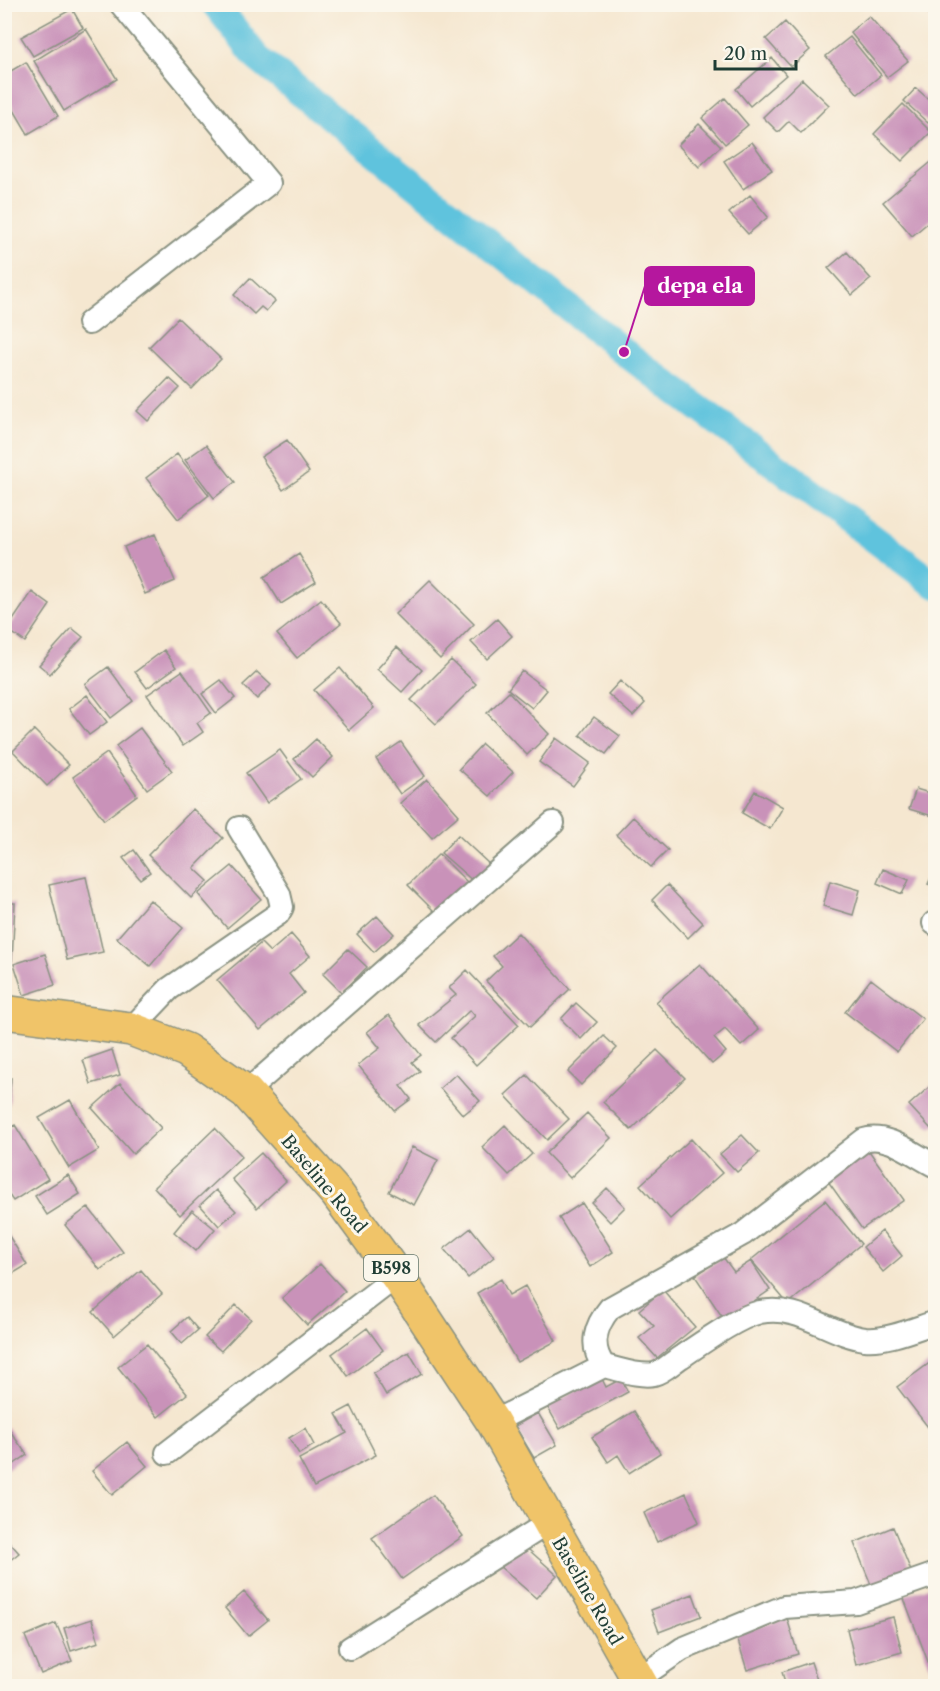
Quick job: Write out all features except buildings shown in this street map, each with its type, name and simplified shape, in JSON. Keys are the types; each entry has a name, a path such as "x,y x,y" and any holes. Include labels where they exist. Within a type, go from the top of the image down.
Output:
{"main road":[{"name":"Baseline Road","path":"4,1012 131,1029 186,1050 246,1092 337,1194 397,1276 493,1422 640,1683"}],"street":[{"path":"89,323 268,183 121,4"},
{"path":"246,1092 553,823"},
{"path":"131,1029 169,989 278,914 282,907 279,894 239,828"},
{"path":"604,1366 596,1351 596,1332 601,1318 610,1308 743,1234 864,1140 873,1137 883,1139 936,1166"},
{"path":"167,1453 397,1276"},
{"path":"493,1422 604,1366 648,1374 657,1373 696,1347 759,1312 783,1310 816,1321 835,1331 866,1339 898,1334 936,1322"},
{"path":"350,1648 548,1523"},
{"path":"640,1683 682,1649 784,1607 856,1602 936,1574"}],"waterway":[{"path":"215,4 257,58 624,352 936,585"}],"place":[{"name":"depa ela","path":"624,352"}]}
